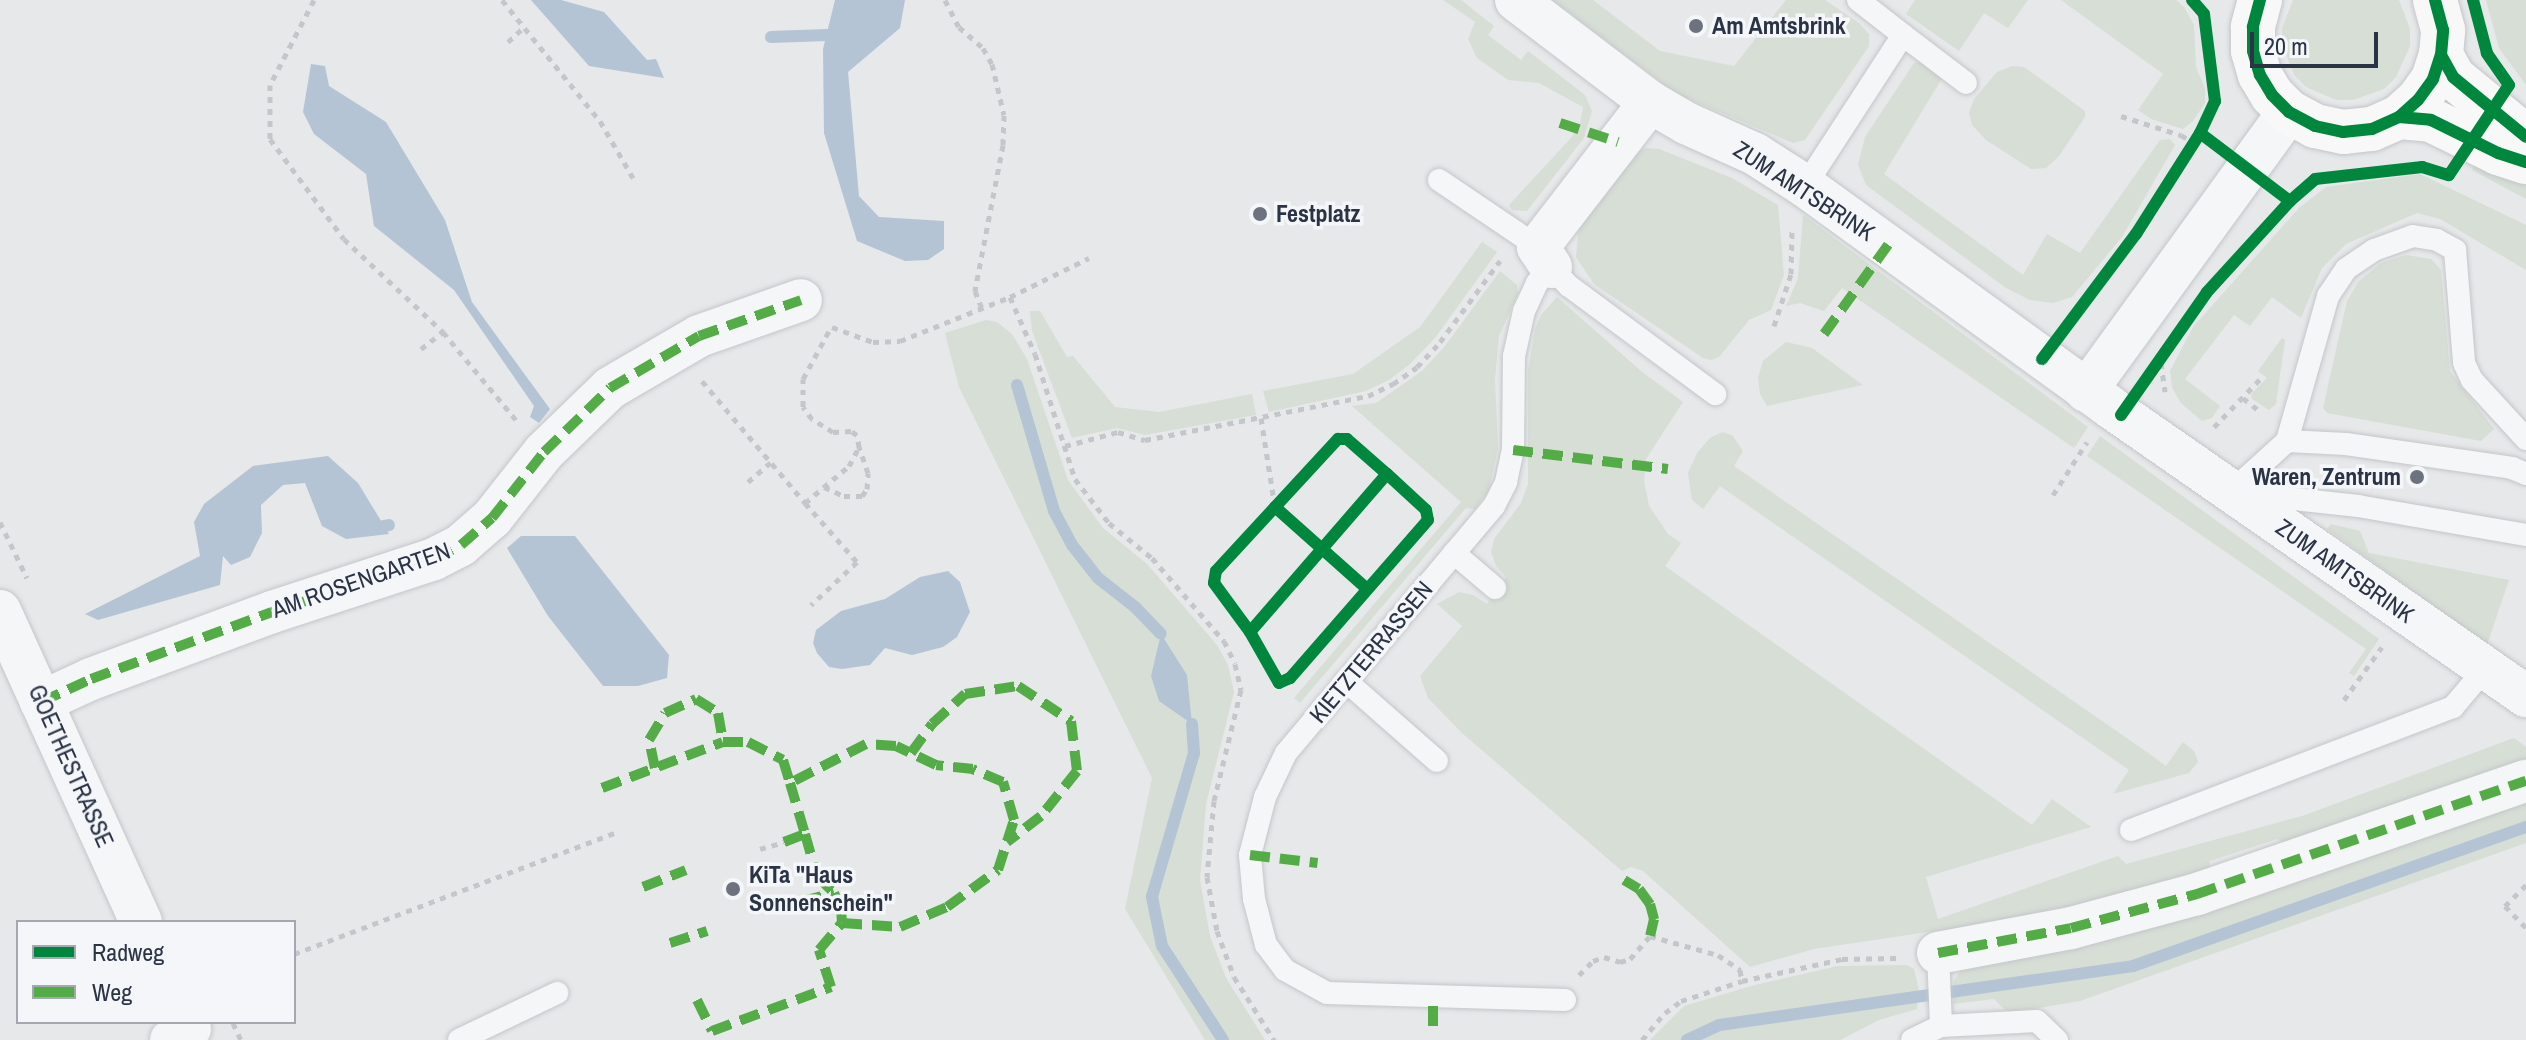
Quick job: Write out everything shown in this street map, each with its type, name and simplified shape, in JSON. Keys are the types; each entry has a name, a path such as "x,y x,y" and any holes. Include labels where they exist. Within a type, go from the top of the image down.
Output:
{"street":[{"name":"ZUM AMTSBRINK","path":"1516,0 1650,102 1686,123 1755,154 1805,186 2098,399 2526,696"},
{"path":"2260,0 2253,27 2253,51 2260,75 2272,95 2289,112 2315,126 2343,132 2372,129 2399,117 2418,100 2433,79 2441,55 2443,30 2435,0"},
{"path":"2441,55 2453,77 2526,137"},
{"name":"KIETZTERRASSEN","path":"1537,250 1650,102"},
{"path":"2098,399 2289,112"},
{"path":"2399,117 2431,120 2498,153 2526,162"},
{"name":"AM ROSENGARTEN","path":"41,702 91,679 272,612 434,559 479,532 511,498 544,452 610,388 699,336 816,313"},
{"name":"GOETHESTRASSE","path":"0,611 140,920"},
{"path":"1939,965 2197,894 2526,781"}],"lane":[{"path":"1858,0 1966,83"},
{"path":"1805,186 1903,35"},
{"path":"1439,180 1537,250 1569,286 1715,394"},
{"path":"2231,492 2287,441 2328,296 2346,269 2374,250 2413,236 2437,240 2455,250 2464,363 2472,380 2526,439"},
{"name":"KIETZTERRASSEN","path":"1537,250 1537,283 1524,311 1514,356 1513,450 1506,482 1494,506 1286,753 1265,797 1250,855 1254,899 1266,945 1285,970 1327,993 1565,1000"},
{"path":"2287,441 2346,444 2512,468 2526,474"},
{"path":"2231,492 2358,506 2526,535"},
{"path":"1454,553 1495,588"},
{"path":"2131,830 2453,707 2486,668"},
{"path":"1346,681 1437,761"},
{"path":"1939,965 1940,1017"},
{"path":"459,1040 557,993"},
{"path":"1912,1040 1940,1017 2037,1021 2057,1040"}],"path":[{"path":"314,0 270,85 270,139 344,239 443,332 544,452"},
{"path":"502,0 600,121 633,178"},
{"path":"945,0 959,27 983,48 992,64 1004,115 1003,145 975,291 982,308"},
{"path":"508,42 524,27"},
{"path":"2121,116 2181,135 2194,143"},
{"path":"1774,326 1791,274 1793,206 1805,186"},
{"path":"1065,446 1118,432 1145,440 1368,396 1393,384 1417,367 1537,250"},
{"path":"824,487 844,496 862,496 867,489 868,473 857,435 851,431 833,432 812,419 803,407 803,379 816,313 873,342 900,341 1010,297 1089,258"},
{"path":"1010,297 1035,354 1075,479 1101,512 1152,558 1224,641 1235,664 1241,690 1214,801 1207,877 1217,931 1234,977 1274,1040"},
{"path":"421,349 443,332"},
{"path":"679,348 688,365 857,562 811,605"},
{"path":"2161,354 2160,371 2168,398"},
{"path":"2205,436 2263,376"},
{"path":"2053,495 2098,399"},
{"path":"1261,418 1275,507 1287,517"},
{"path":"805,503 849,466 859,447"},
{"path":"748,482 771,462"},
{"path":"1265,517 1286,495"},
{"path":"2344,700 2405,613"},
{"path":"296,953 617,832"},
{"path":"760,849 784,842"},
{"path":"2526,885 2505,906 2526,928"},
{"path":"780,908 802,901"},
{"path":"1583,969 1604,957 1620,962 1630,959 1650,936 1718,955 1740,970 1742,981"},
{"path":"1642,1040 1665,1013 1681,1001 1742,981 1842,959 1939,965"}],"shaded area":[{"path":"1443,0 1461,0 1494,26 1488,35 1521,60 1528,51 1585,95 1592,111 1584,138 1527,211 1512,210 1509,205 1570,139 1580,125 1583,107 1539,83 1508,80 1477,58 1468,39 1475,22"},
{"path":"1552,0 1593,0 1660,51 1734,66 1786,0 1825,0 1859,23 1869,34 1869,46 1805,140 1793,143 1677,94"},
{"path":"1915,0 2028,0 2008,28 1984,13 1959,51 1906,14"},
{"path":"2061,0 2176,0 2184,7 2194,25 2196,67 2205,88 2205,103 2193,121 2183,129 2151,119 2138,110 2163,74"},
{"path":"2293,0 2399,0 2410,29 2410,46 2396,77 2384,89 2353,100 2336,100 2306,87 2294,75 2282,44 2282,28"},
{"path":"2486,0 2526,0 2526,85 2499,48"},
{"path":"1923,62 1944,75 1884,174 2023,275 2047,234 2080,253 2160,140 2170,139 2175,145 2122,237 2072,297 2053,303 2030,300 2006,288 1866,185 1858,165 1865,137 1914,63"},
{"path":"2012,66 2024,67 2085,111 2085,117 2059,156 2046,168 2031,169 1986,140 1972,125 1969,113 1974,99 1997,72"},
{"path":"1646,148 1659,149 1732,178 1778,205 1784,275 1771,310 1749,320 1719,357 1711,360 1703,358 1594,284 1576,257 1579,226 1631,155"},
{"path":"2478,159 2526,186 2526,199 2472,170"},
{"path":"2420,174 2526,225 2526,270 2440,219 2417,213 2346,244 2322,268 2301,318 2272,297 2250,326 2234,315 2185,379 2220,406 2212,418 2202,421 2181,403 2172,388 2170,371 2193,327 2299,208 2326,187"},
{"path":"1803,215 2088,427 2074,448 1842,288 1824,311 1800,303 1786,306 1798,278"},
{"path":"1482,242 1497,252 1435,338 1410,364 1389,380 1366,391 1269,412 1263,391 1353,374 1420,327"},
{"path":"2406,255 2431,259 2441,270 2450,371 2494,429 2481,441 2327,413 2323,408 2347,301 2358,282 2381,263"},
{"path":"1500,271 1517,285 1518,294 1499,336 1495,379 1498,448 1489,490 1475,509 1466,508 1300,703 1294,698 1461,502 1352,406 1376,403 1422,371 1445,346"},
{"path":"1557,297 1641,371 1683,402 1646,459 1644,481 1649,506 1668,534 1681,543 1665,566 2032,825 2052,799 2091,827 1926,877 1938,919 2118,856 2126,864 2302,816 2514,738 2526,747 2526,762 2294,848 2277,839 2210,861 2207,876 1945,939 1941,930 1814,949 1750,967 1643,871 1631,867 1622,871 1462,733 1428,698 1420,676 1462,626 1437,604 1459,592 1473,595 1487,604 1506,577 1496,566 1491,552 1494,539 1521,503 1528,484 1528,372 1535,329 1541,315"},
{"path":"1030,311 1040,311 1067,357 1073,356 1115,407 1159,412 1252,394 1256,415 1145,435 1117,428 1072,438 1032,331"},
{"path":"986,320 997,322 1012,334 1027,359 1068,480 1103,528 1147,564 1217,645 1228,665 1234,692 1206,804 1200,880 1210,936 1226,978 1265,1040 1205,1040 1125,909 1152,778 959,387 945,333"},
{"path":"2282,338 2285,340 2276,404 2269,410 2252,399 2251,394 2267,378 2258,371"},
{"path":"1786,342 1812,348 1863,385 1767,406 1760,394 1758,378 1763,361"},
{"path":"1723,432 1733,436 1743,451 1734,466 2166,766 2183,742 2194,751 2198,762 2189,773 2113,794 2129,770 1720,486 1703,509 1692,500 1688,473 1697,453 1710,438"},
{"path":"2100,436 2379,639 2354,676 2349,673 2366,649 2087,456"},
{"path":"2331,524 2360,531 2369,553 2509,580 2487,645 2327,529"},
{"path":"2526,797 2526,843 2080,1001 2008,1013 1994,999 1953,1004 1954,981 1962,968"},
{"path":"1907,965 1914,969 1919,990 1917,1009 1879,1020 1840,1040 1650,1040 1684,1006 1751,986 1838,966"}],"water":[{"path":"531,0 561,0 604,12 647,60 656,59 664,78 589,66"},
{"path":"835,0 905,0 900,28 848,72 859,196 879,217 944,221 944,249 928,260 905,261 857,241 824,133 823,49"},
{"path":"311,64 325,66 329,86 386,122 445,220 472,302 550,409 539,423 530,417 534,406 454,290 374,226 366,174 314,134 303,112"},
{"path":"328,456 358,483 389,534 346,539 322,526 305,483 283,485 261,505 262,533 250,557 231,565 223,556 220,585 98,620 85,614 200,556 194,522 204,504 253,466"},
{"path":"521,536 575,536 669,655 667,678 638,686 603,686 548,616 507,548"},
{"path":"948,571 960,582 970,612 957,637 943,647 912,655 885,648 870,665 842,669 829,667 817,653 813,643 816,630 841,611 885,599 920,577"},
{"path":"1161,634 1187,675 1192,724 1159,701 1151,676"}],"waterway":[{"path":"771,37 827,35"},
{"path":"1017,385 1054,511 1072,545 1098,578 1135,607 1161,634"},
{"path":"384,526 389,525"},
{"path":"1192,724 1194,753 1152,897 1162,946 1223,1040"},
{"path":"1687,1040 1719,1025 2133,966 2526,827"}],"marked path":[{"path":"1560,123 1618,142"},
{"path":"1824,334 1888,245"},
{"path":"41,702 91,679 272,612 434,559 461,545 492,518 544,452 610,388 699,336 801,300"},
{"path":"1513,450 1668,469"},
{"path":"911,753 932,724 965,694 1018,686 1071,721 1077,771 1041,816 1007,842"},
{"path":"655,768 649,740 665,713 696,699 718,713 723,742"},
{"path":"602,788 723,742 748,742 783,760 817,876 834,893 841,908 842,923 900,927 947,907 998,870 1014,820 1003,782 973,769 936,765 896,746 866,744 790,783"},
{"path":"1938,953 2071,928 2197,894 2526,781"},
{"path":"784,842 805,834"},
{"path":"1250,855 1318,863"},
{"path":"643,887 686,870"},
{"path":"1624,880 1639,889 1650,904 1654,919 1650,936"},
{"path":"802,901 834,893"},
{"path":"697,1000 712,1031 831,987 819,950 842,923"},
{"path":"670,943 707,931"},
{"path":"1433,996 1433,1026"}],"cycle path":[{"path":"2192,0 2204,14 2215,101 2200,133 2290,201 2315,179 2422,167 2449,175 2509,85 2487,53 2473,0"},
{"path":"2260,0 2253,27 2253,51 2260,75 2272,95 2289,112 2315,126 2343,132 2372,129 2399,117 2418,100 2433,79 2441,55 2443,30 2435,0"},
{"path":"2441,55 2453,77 2526,137"},
{"path":"2399,117 2431,120 2498,153 2526,162"},
{"path":"2042,359 2136,234 2200,133"},
{"path":"2121,415 2207,292 2290,201"},
{"path":"1338,439 1347,439 1387,474 1426,510 1428,520 1290,678 1279,683 1250,632 1214,583 1216,571 1338,439"},
{"path":"1250,632 1387,474"},
{"path":"1275,507 1367,589"}],"place":[{"name":"Am Amtsbrink","path":"1696,26"},
{"name":"Festplatz","path":"1260,214"},
{"name":"Waren, Zentrum","path":"2417,477"},
{"name":"KiTa \"Haus Sonnenschein\"","path":"733,889"}]}
